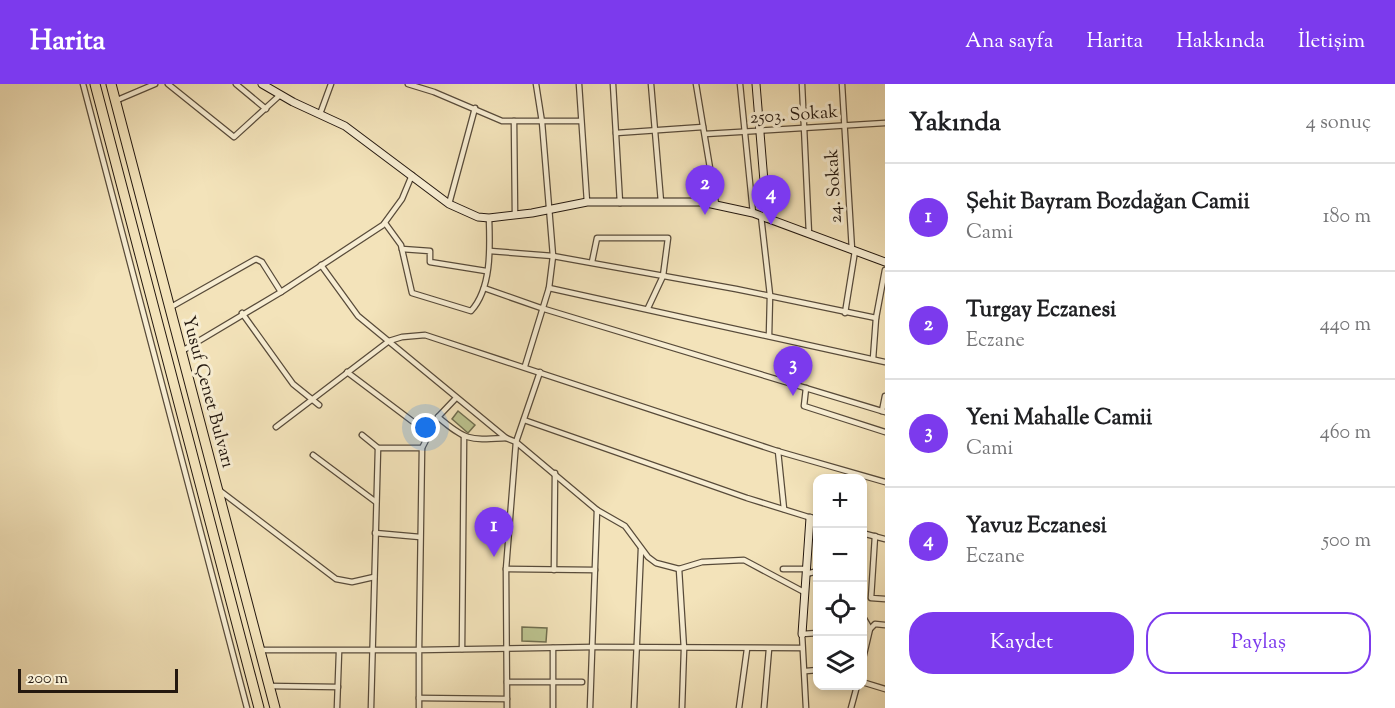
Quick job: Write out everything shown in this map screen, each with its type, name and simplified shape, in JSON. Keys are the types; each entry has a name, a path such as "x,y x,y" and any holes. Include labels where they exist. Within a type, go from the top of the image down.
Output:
{"highway":[{"name":"Yusuf Çenet Bulvarı","path":"95,84 259,708"},
{"name":"Yusuf Çenet Bulvarı","path":"111,84 168,309 275,708"}],"street":[{"path":"83,84 247,708"},
{"path":"115,101 155,84"},
{"path":"168,84 234,137 280,95"},
{"path":"236,84 266,109"},
{"path":"262,84 345,126 449,204 478,217 515,215 587,202 716,204 753,213 885,262"},
{"path":"320,114 331,84"},
{"path":"408,84 475,108 502,121 581,122"},
{"path":"434,92 437,84"},
{"path":"525,366 540,308 549,288 553,255 551,210 536,84"},
{"path":"579,84 587,202"},
{"path":"613,84 620,202"},
{"path":"651,84 661,202"},
{"path":"696,84 716,204"},
{"path":"740,84 753,213"},
{"path":"756,84 770,295 769,336"},
{"path":"802,84 809,234"},
{"name":"24. Sokak","path":"842,84 854,251 845,313"},
{"path":"449,204 475,108"},
{"path":"514,121 515,215"},
{"name":"2503. Sokak","path":"705,134 885,123"},
{"path":"616,133 703,127"},
{"path":"180,352 242,313 281,292 385,223 402,199 412,175"},
{"path":"385,223 396,236 402,249 412,293 471,311 484,288 490,251 489,218"},
{"path":"592,262 597,238 668,238 663,276 648,308"},
{"path":"402,249 430,251 430,262 486,271"},
{"path":"490,251 553,255 770,295 876,318"},
{"path":"168,309 256,259 262,262 281,292"},
{"path":"321,265 348,305 506,438 516,442 597,510 625,526 641,548 656,563 679,569 702,562 744,560 804,592"},
{"path":"873,359 876,318 885,270"},
{"path":"484,288 540,308 883,412 885,396"},
{"path":"549,288 885,362"},
{"path":"242,313 293,384 319,405"},
{"path":"276,427 390,341 402,337 425,335 778,451 885,482"},
{"path":"347,372 428,432"},
{"path":"507,708 506,569 516,442 540,372"},
{"path":"806,388 804,406 885,432"},
{"path":"419,708 422,448 428,432 438,417 456,398"},
{"path":"438,417 464,437 478,440 506,438"},
{"path":"524,420 813,519"},
{"path":"362,435 378,448 422,448"},
{"path":"462,649 464,437"},
{"path":"371,708 378,448"},
{"path":"778,451 784,509"},
{"path":"313,455 376,502"},
{"path":"554,570 555,473"},
{"path":"215,486 336,579 352,582 374,577"},
{"path":"590,708 597,510"},
{"path":"806,708 806,670 802,634 806,571 813,526"},
{"path":"375,533 420,537"},
{"path":"867,534 885,539"},
{"path":"875,536 871,598 885,599"},
{"path":"634,708 641,548"},
{"path":"506,569 595,570"},
{"path":"679,569 684,649 682,708"},
{"path":"783,569 813,571"},
{"path":"867,624 870,629"},
{"path":"867,642 870,629 875,624 885,625"},
{"path":"802,634 813,633"},
{"path":"260,650 372,652 593,647 802,648"},
{"path":"554,648 554,708"},
{"path":"739,708 747,649"},
{"path":"764,708 769,649"},
{"path":"338,708 339,652"},
{"path":"806,670 813,670"},
{"path":"507,682 582,682"},
{"path":"867,684 885,689"},
{"path":"269,686 338,687"},
{"path":"851,708 856,690"},
{"path":"419,698 507,699"}],"green space":[{"path":"458,411 475,425 468,433 452,419"},
{"path":"522,627 547,628 546,642 522,641"}],"place":[{"name":"Turgay Eczanesi","path":"705,215"},
{"name":"Yavuz Eczanesi","path":"771,225"},
{"name":"Yeni Mahalle Camii","path":"793,396"},
{"name":"Şehit Bayram Bozdağan Camii","path":"494,557"}]}
